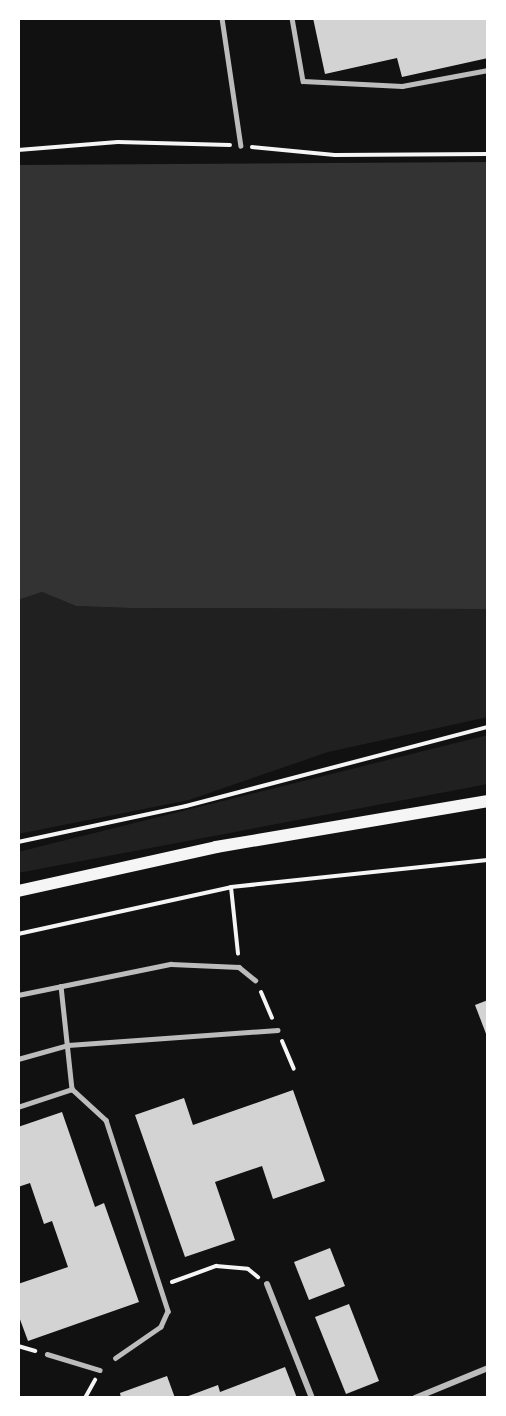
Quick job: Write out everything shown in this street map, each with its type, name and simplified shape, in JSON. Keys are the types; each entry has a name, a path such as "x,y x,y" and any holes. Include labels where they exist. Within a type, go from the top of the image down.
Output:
{"main road":[{"path":"18,891 216,848 488,801"}],"street":[{"path":"267,1284 312,1398"},
{"path":"415,1398 488,1368"}],"lane":[{"path":"222,18 241,146"},
{"path":"292,18 303,81 402,86 488,70"},
{"path":"18,995 150,967 239,967 255,980"},
{"path":"61,986 72,1089 106,1120 163,1285 168,1311 161,1327 116,1358"},
{"path":"18,1059 68,1045 277,1030"},
{"path":"18,1107 72,1089"},
{"path":"47,1354 100,1370"}],"path":[{"path":"18,842 186,806 488,727"},
{"path":"18,934 231,887 488,860"},
{"path":"231,887 239,967"},
{"path":"163,1285 216,1266 249,1269 267,1284"}],"shaded area":[{"path":"488,162 488,609 76,606 42,592 18,600 18,165"},
{"path":"42,592 76,606 488,609 488,717 328,752 189,800 18,834 18,600"},
{"path":"488,735 488,784 18,873 18,852"}],"building":[{"path":"313,18 488,18 488,58 402,77 397,58 325,74"},
{"path":"488,1000 488,1039 475,1005"},
{"path":"293,1090 325,1181 273,1199 262,1166 215,1182 235,1240 185,1257 135,1115 184,1098 193,1125"},
{"path":"62,1112 95,1207 104,1203 139,1302 28,1341 18,1314 18,1284 68,1267 52,1221 44,1224 30,1183 18,1187 18,1127"},
{"path":"330,1248 345,1286 309,1300 294,1262"},
{"path":"349,1304 379,1381 346,1394 315,1317"},
{"path":"285,1367 297,1398 183,1398 218,1385 220,1392"},
{"path":"167,1376 175,1398 121,1398 120,1393"}]}
